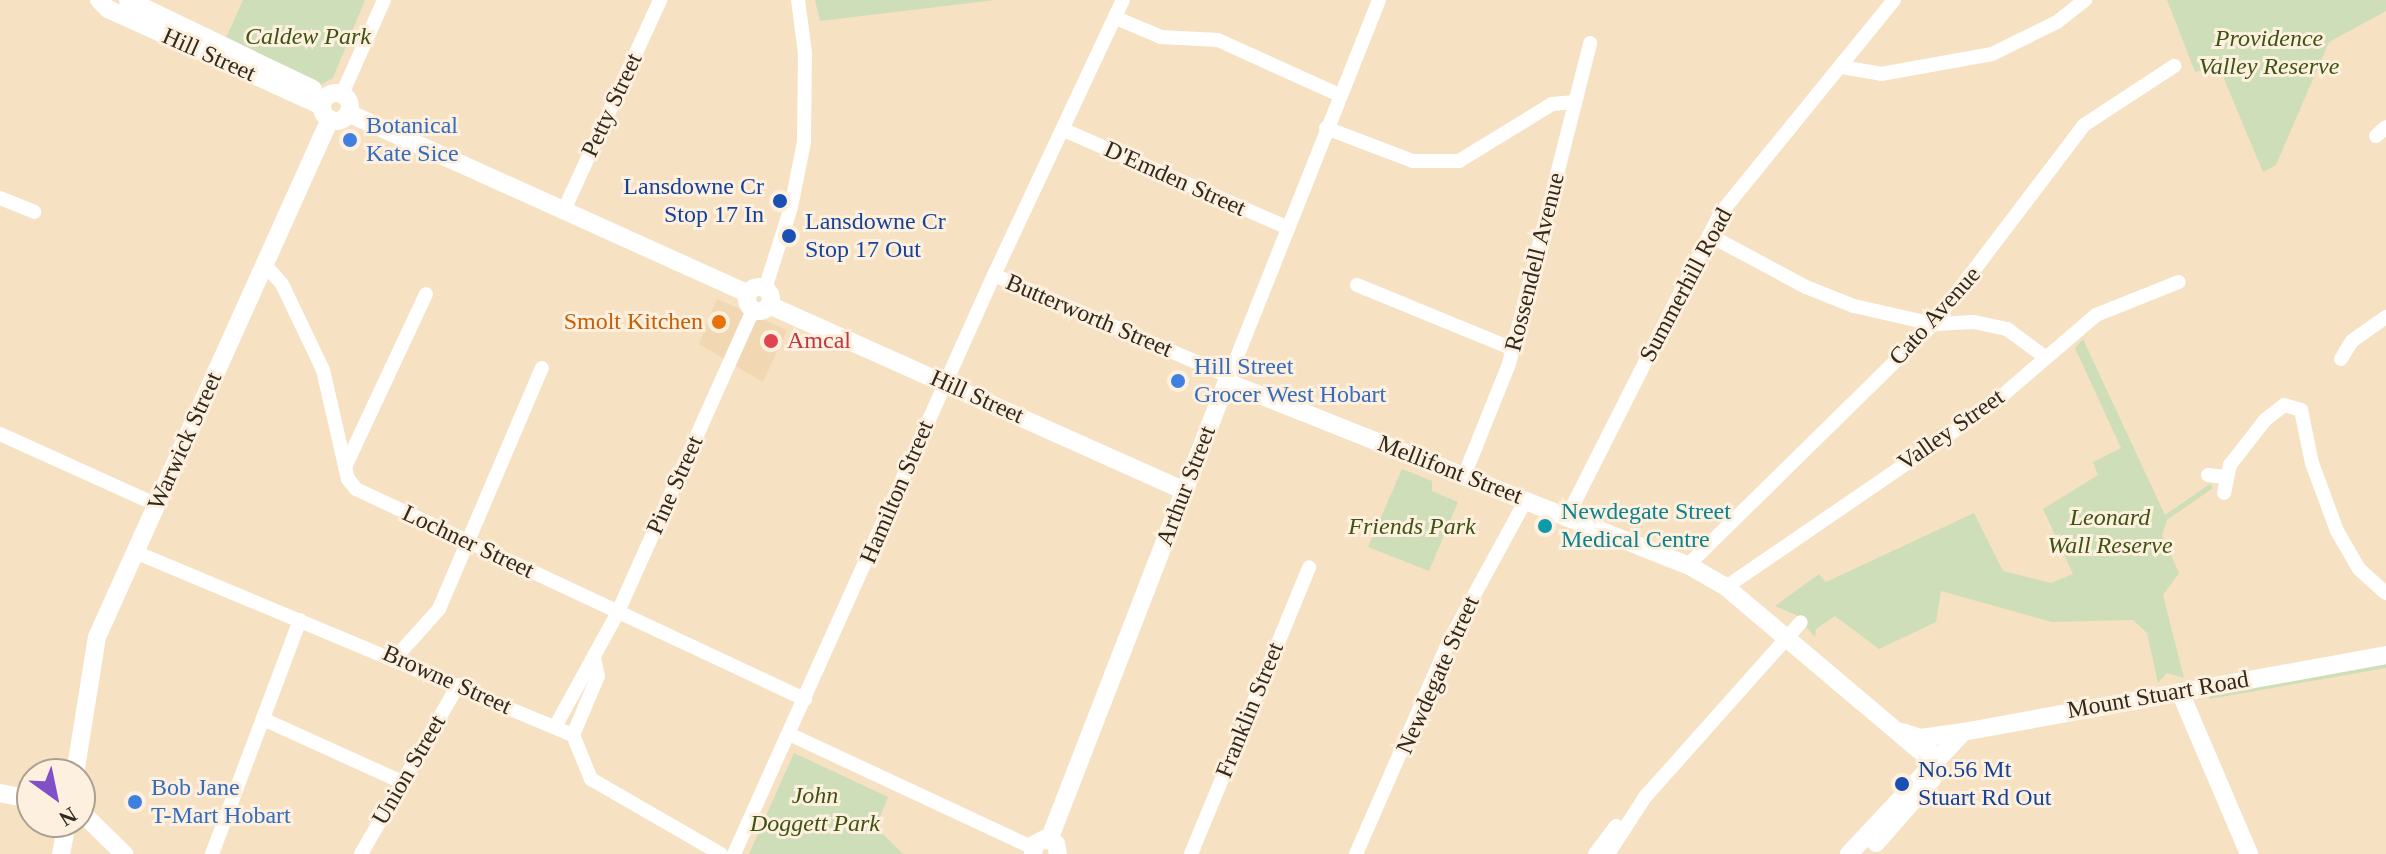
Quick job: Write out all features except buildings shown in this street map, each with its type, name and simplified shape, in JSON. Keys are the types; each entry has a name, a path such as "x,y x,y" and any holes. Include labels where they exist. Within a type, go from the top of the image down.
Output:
{"street":[{"name":"Warwick Street","path":"78,758 97,637 384,0"},
{"name":"Petty Street","path":"564,210 660,0"},
{"name":"Pine Street","path":"555,727 617,614 759,299 791,207 804,142 805,53 798,0"},
{"name":"Hamilton Street","path":"734,854 994,275 1123,0"},
{"name":"Arthur Street","path":"1043,849 1286,227 1379,0"},
{"name":"Summerhill Road","path":"1568,515 1709,235 1727,206 1894,0"},
{"path":"1842,67 1881,74 1992,54 2057,22 2085,0"},
{"name":"Hill Street","path":"119,4 334,106 1184,491"},
{"path":"1116,18 1161,37 1218,40 1339,95"},
{"name":"Rossendell Avenue","path":"1464,476 1513,349 1590,43"},
{"name":"Cato Avenue","path":"1688,565 1933,324 2084,125 2174,66"},
{"path":"1326,128 1413,161 1459,161 1552,104 1575,102"},
{"name":"D'Emden Street","path":"1064,130 1286,227"},
{"path":"0,198 34,212"},
{"path":"1709,235 1830,297 1933,324 1974,322 2007,329 2032,343 2045,357"},
{"name":"Lochner Street","path":"265,265 282,284 323,370 345,467 356,489 617,614 805,699"},
{"name":"Butterworth Street","path":"994,275 1228,379"},
{"name":"Valley Street","path":"1726,587 1990,406 2096,315 2179,282"},
{"path":"1357,285 1513,349"},
{"path":"345,467 426,294"},
{"path":"2341,359 2352,341 2386,317"},
{"path":"396,657 439,609 542,368"},
{"name":"Mellifont Street","path":"1228,379 1688,565 1726,587 1902,732 1920,751 1938,755"},
{"path":"2224,493 2225,477 2276,410 2284,405 2301,410 2312,463 2337,531 2359,569 2386,593"},
{"path":"0,434 157,505"},
{"path":"2208,475 2225,477"},
{"name":"Newdegate Street","path":"1356,854 1448,643 1526,500"},
{"name":"Browne Street","path":"135,552 396,657 573,735"},
{"name":"Franklin Street","path":"1191,854 1309,567"},
{"path":"212,854 300,620"},
{"path":"1595,854 1801,622"},
{"name":"Mount Stuart Road","path":"1963,732 2386,655"},
{"name":"Pine Street","path":"573,735 598,676 594,659"},
{"name":"Union Street","path":"361,854 458,685"},
{"path":"2180,692 2249,854"},
{"path":"263,719 402,782"},
{"name":"Mellifont Street","path":"1902,732 1921,738 1963,732"},
{"path":"1849,854 1938,755 1963,732"},
{"path":"789,734 1043,849"},
{"path":"573,735 591,779 721,854"},
{"name":"Mellifont Street","path":"1921,738 1938,755"},
{"path":"1866,854 1924,789 1940,764 1938,755"},
{"path":"1608,854 1634,812"},
{"path":"96,827 124,854"}],"shaded area":[{"path":"717,299 787,330 763,382 699,344"}],"green space":[{"name":"Caldew Park","path":"243,0 365,0 333,78 320,85 226,38"},
{"path":"815,0 995,0 820,21"},
{"name":"Providence Valley Reserve","path":"2167,0 2386,0 2386,11 2329,42 2276,165 2263,172 2219,67 2195,72"},
{"name":"Leonard Wall Reserve","path":"2083,339 2165,515 2210,484 2213,488 2167,520 2162,535 2179,573 2163,595 2184,678 2167,673 2158,683 2147,633 2133,620 2052,622 1941,591 1936,622 1879,649 1835,616 1816,629 1815,637 1796,615 1775,606 1819,574 1826,582 1974,513 2003,571 2051,583 2073,574 2043,509 2098,475 2093,462 2121,448 2075,348"},
{"name":"Friends Park","path":"1402,469 1432,481 1432,491 1458,502 1429,571 1368,547"},
{"path":"2386,663 2386,668 2209,699 2209,694"},
{"name":"John Doggett Park","path":"794,753 888,797 876,827 903,854 749,854"}],"place":[{"name":"Botanical Kate Sice","path":"350,140"},
{"name":"Lansdowne Cr Stop 17 In","path":"780,201"},
{"name":"Lansdowne Cr Stop 17 Out","path":"789,236"},
{"name":"Smolt Kitchen","path":"719,322"},
{"name":"Amcal","path":"771,341"},
{"name":"Hill Street Grocer West Hobart","path":"1178,381"},
{"name":"Newdegate Street Medical Centre","path":"1545,526"},
{"name":"No.56 Mt Stuart Rd Out","path":"1902,784"},
{"name":"Bob Jane T-Mart Hobart","path":"135,802"}]}
